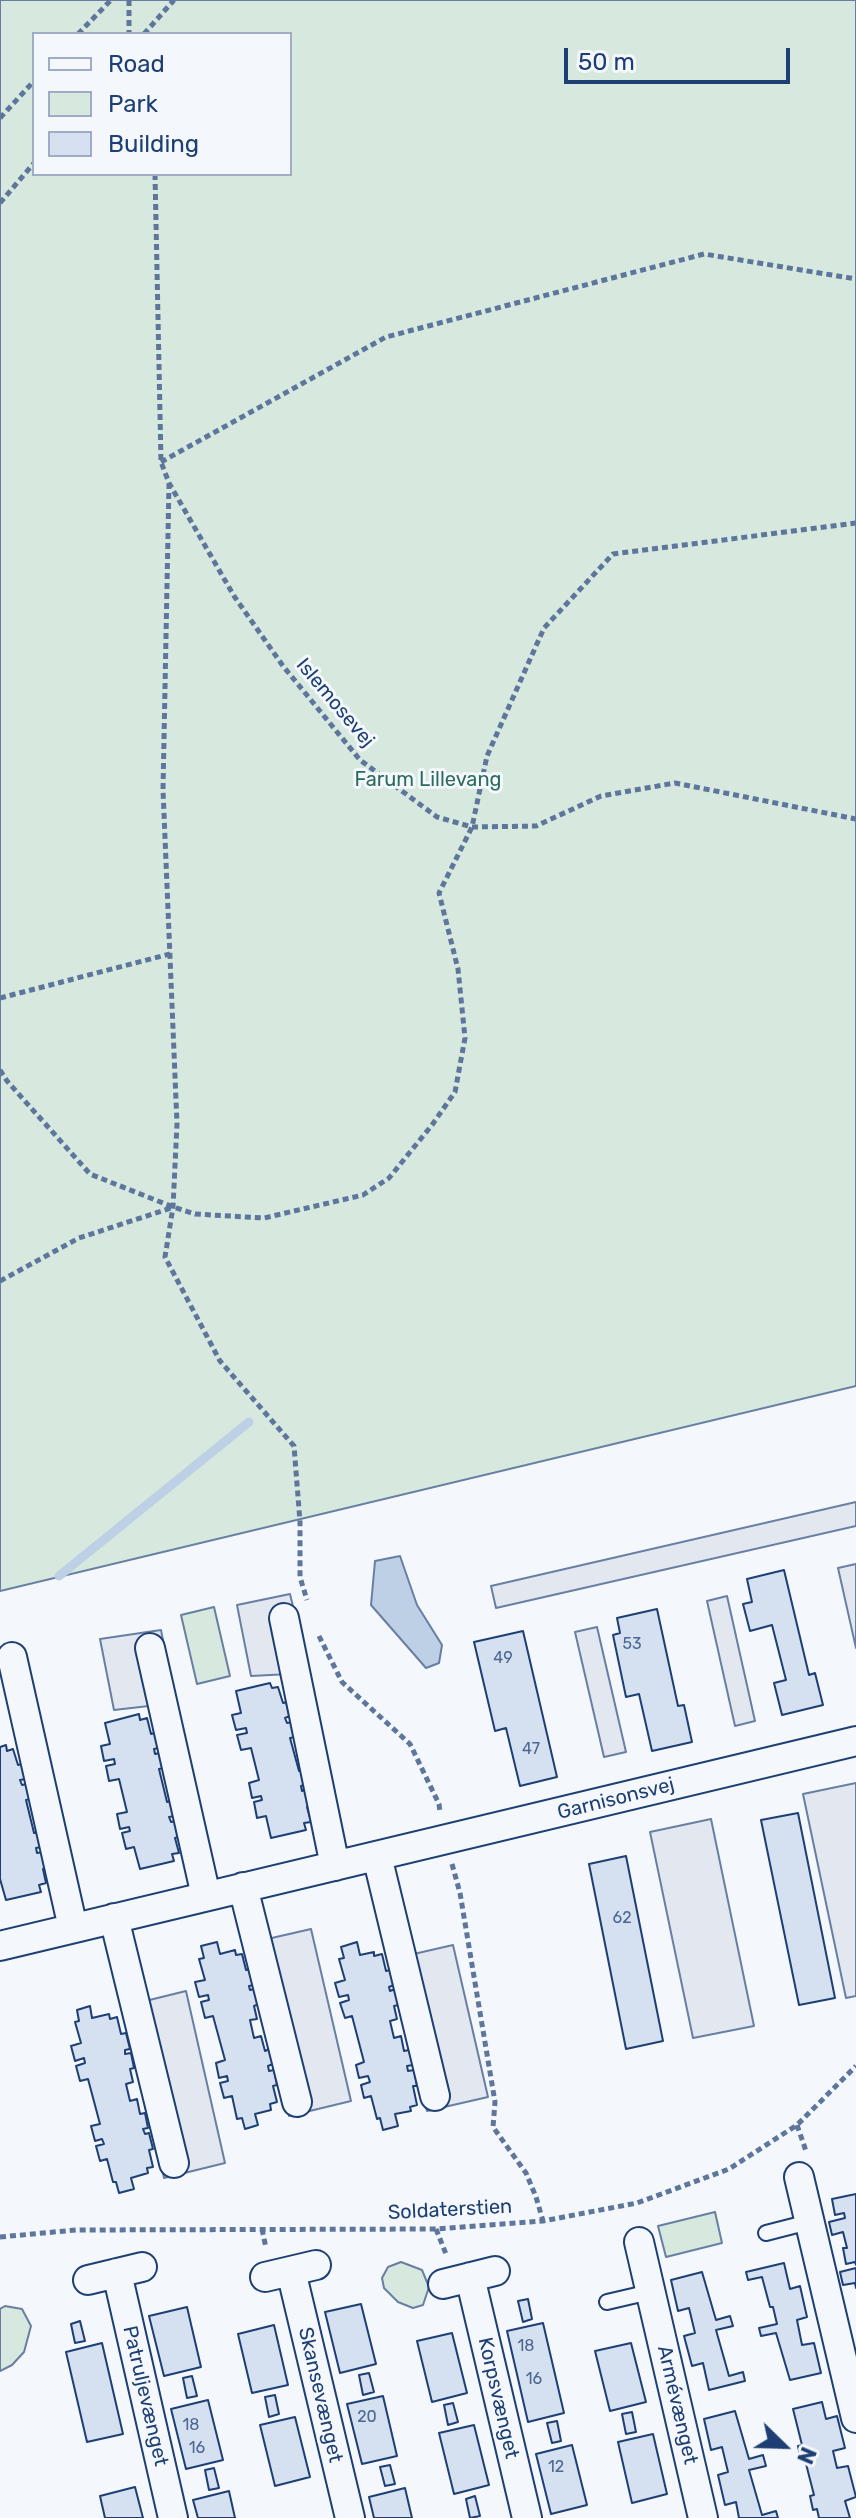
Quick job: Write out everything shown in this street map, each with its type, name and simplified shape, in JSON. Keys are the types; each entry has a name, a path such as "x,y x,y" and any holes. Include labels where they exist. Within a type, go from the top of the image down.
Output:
{"street":[{"path":"284,1618 335,1866"},
{"path":"150,1648 206,1896"},
{"path":"12,1657 73,1928"},
{"name":"Garnisonsvej","path":"0,1946 856,1741"},
{"path":"377,1856 435,2096"},
{"path":"243,1887 297,2102"},
{"path":"114,1918 174,2163"},
{"path":"799,2177 856,2418"},
{"name":"Armévænget","path":"639,2242 703,2518"},
{"name":"Patruljevænget","path":"88,2280 129,2270 173,2518"},
{"name":"Skansevænget","path":"291,2271 350,2518"},
{"name":"Korpsvænget","path":"469,2277 527,2518"}],"lane":[{"path":"766,2233 809,2222"},
{"path":"607,2302 650,2292"}],"path":[{"path":"80,32 111,0"},
{"path":"129,0 129,32"},
{"path":"146,32 174,0"},
{"path":"0,118 32,83"},
{"path":"0,203 32,165"},
{"name":"Islemosevej","path":"155,176 161,462 169,483 234,596 283,666 360,760 437,817 472,827 536,826 601,796 675,783 856,819"},
{"path":"161,462 386,337 704,254 856,279"},
{"path":"169,483 163,790 177,1124 173,1207 165,1257 220,1361 294,1446 300,1522"},
{"path":"0,1070 90,1174 173,1207 195,1214 264,1218 363,1195 389,1178 455,1092 465,1038 458,969 439,893 472,827 487,756 544,628 613,554 856,523"},
{"path":"0,998 170,954"},
{"path":"0,1281 79,1238 173,1207"},
{"name":"Soldaterstien","path":"0,2237 76,2230 436,2229 543,2221 637,2203 729,2169 797,2125 856,2066"}],"green space":[{"name":"Farum Lillevang","path":"0,0 856,0 856,1386 0,1591"},
{"path":"214,1607 230,1676 197,1684 181,1615"},
{"path":"715,2212 722,2243 666,2257 658,2226"},
{"path":"401,2262 422,2270 429,2287 423,2305 413,2308 398,2302 384,2288 382,2278 388,2267"},
{"path":"5,2306 22,2309 31,2326 24,2352 12,2365 0,2371 0,2309"}],"shaded area":[{"path":"856,1502 856,1526 496,1608 491,1586"},
{"path":"856,1564 856,1648 838,1568"},
{"path":"290,1594 309,1673 251,1676 237,1605"},
{"path":"727,1596 755,1721 735,1726 707,1601"},
{"path":"597,1627 626,1752 604,1757 575,1632"},
{"path":"161,1630 175,1703 114,1710 100,1639"},
{"path":"856,1783 856,1996 846,1998 803,1794"},
{"path":"711,1819 754,2026 693,2038 650,1832"},
{"path":"311,1929 351,2101 289,2116 250,1943"},
{"path":"453,1945 488,2097 427,2111 392,1959"},
{"path":"186,1991 225,2163 164,2178 125,2006"}],"water":[{"path":"400,1556 417,1605 442,1645 439,1663 426,1668 371,1605 375,1561"}],"building":[{"path":"784,1570 809,1675 815,1673 823,1705 782,1715 774,1683 786,1680 772,1625 750,1631 743,1604 752,1602 747,1579"},
{"path":"657,1609 678,1706 684,1705 692,1742 652,1751 639,1694 626,1697 613,1635 620,1633 617,1618"},
{"path":"523,1631 557,1777 520,1786 506,1728 495,1731 474,1642"},
{"path":"270,1683 272,1688 278,1687 283,1703 286,1702 290,1716 285,1718 287,1723 292,1722 296,1737 290,1738 299,1771 303,1769 307,1784 301,1786 302,1791 308,1789 312,1805 307,1807 311,1822 304,1823 306,1830 271,1838 266,1816 257,1818 254,1802 262,1800 261,1796 252,1798 249,1783 259,1780 251,1748 241,1750 237,1735 247,1733 246,1728 236,1730 232,1715 241,1713 236,1691"},
{"path":"139,1714 140,1720 147,1718 151,1734 155,1733 159,1748 154,1749 155,1754 160,1753 164,1768 159,1769 167,1802 172,1801 175,1816 169,1817 171,1822 176,1821 181,1836 175,1838 179,1853 172,1854 174,1861 140,1869 134,1847 126,1849 122,1833 130,1831 129,1827 120,1829 117,1814 127,1812 119,1779 109,1781 106,1766 115,1764 114,1759 104,1761 101,1746 110,1744 105,1723"},
{"path":"6,1745 7,1751 13,1749 18,1765 22,1764 26,1779 20,1780 22,1785 27,1784 31,1799 26,1800 34,1833 39,1832 42,1847 36,1848 37,1853 43,1852 48,1867 43,1869 46,1883 39,1885 41,1892 6,1900 0,1879 0,1747"},
{"path":"798,1813 835,1998 799,2005 761,1820"},
{"path":"626,1856 663,2041 626,2049 589,1864"},
{"path":"217,1942 220,1954 235,1950 236,1955 242,1954 246,1970 251,1969 254,1985 249,1986 250,1990 255,1989 259,2004 254,2006 257,2019 250,2020 254,2038 261,2036 265,2051 269,2049 273,2064 268,2066 269,2071 274,2070 277,2085 273,2086 277,2102 270,2104 271,2110 255,2114 258,2125 245,2129 242,2118 237,2119 232,2096 224,2098 220,2083 228,2081 227,2076 219,2078 216,2063 225,2060 213,2016 205,2018 201,2002 209,2000 208,1995 199,1997 195,1982 205,1980 199,1959 204,1958 201,1946"},
{"path":"357,1942 360,1955 382,1954 386,1971 390,1970 394,1985 389,1987 390,1991 395,1989 399,2005 394,2006 397,2019 390,2021 394,2038 401,2036 404,2051 409,2050 413,2065 407,2066 408,2071 414,2070 417,2086 413,2086 417,2105 410,2107 411,2111 395,2114 398,2126 383,2130 371,2096 364,2098 361,2085 370,2082 368,2076 359,2078 356,2065 364,2062 352,2016 345,2018 340,2003 349,2000 348,1995 339,1997 335,1983 345,1980 339,1959 344,1958 341,1947"},
{"path":"90,2006 92,2018 109,2014 110,2019 117,2017 121,2034 126,2033 130,2049 125,2050 125,2054 131,2053 134,2068 130,2069 133,2082 126,2084 130,2101 137,2099 140,2114 145,2113 148,2128 143,2129 145,2134 149,2133 153,2149 149,2150 153,2167 147,2168 148,2173 131,2178 134,2189 119,2193 107,2159 100,2161 96,2146 104,2144 102,2139 95,2141 91,2126 100,2124 88,2079 80,2081 76,2066 85,2063 84,2058 75,2061 71,2046 81,2043 75,2022 79,2021 77,2010"},
{"path":"856,2194 856,2265 855,2262 846,2264 843,2248 847,2248 843,2232 832,2235 829,2222 845,2218 844,2213 835,2215 832,2199"},
{"path":"784,2263 790,2289 800,2286 807,2317 797,2320 802,2345 814,2343 821,2373 790,2380 776,2333 761,2336 759,2328 777,2324 762,2277 748,2280 746,2272"},
{"path":"856,2268 856,2288 855,2283 843,2285 840,2272"},
{"path":"702,2272 716,2320 730,2316 733,2326 716,2330 729,2376 743,2372 745,2381 709,2390 703,2363 692,2366 684,2336 695,2333 689,2308 678,2311 671,2280"},
{"path":"528,2299 532,2319 523,2322 518,2301"},
{"path":"361,2304 376,2364 340,2373 325,2312"},
{"path":"187,2307 201,2367 164,2376 149,2316"},
{"path":"80,2321 85,2341 75,2343 71,2324"},
{"path":"543,2323 564,2413 528,2422 507,2331"},
{"path":"274,2325 288,2385 252,2393 238,2334"},
{"path":"452,2333 467,2393 432,2402 417,2341"},
{"path":"102,2343 123,2434 87,2442 66,2352"},
{"path":"631,2343 646,2402 610,2411 595,2351"},
{"path":"369,2373 374,2392 363,2395 359,2375"},
{"path":"192,2376 197,2396 187,2398 183,2378"},
{"path":"275,2395 279,2414 269,2417 265,2397"},
{"path":"383,2396 397,2456 362,2464 347,2404"},
{"path":"208,2400 223,2460 186,2469 171,2409"},
{"path":"822,2402 826,2419 837,2416 845,2448 833,2451 837,2468 848,2466 856,2497 845,2501 850,2518 819,2518 817,2509 813,2510 810,2496 814,2495 805,2460 801,2461 798,2446 802,2445 793,2409"},
{"path":"453,2403 458,2422 448,2425 444,2405"},
{"path":"735,2411 749,2459 763,2455 766,2466 749,2470 762,2515 776,2511 778,2518 739,2518 736,2502 725,2505 718,2475 728,2472 722,2447 711,2450 704,2419"},
{"path":"632,2412 636,2432 626,2434 622,2414"},
{"path":"295,2417 310,2477 275,2486 260,2425"},
{"path":"557,2421 561,2441 552,2443 547,2423"},
{"path":"474,2425 489,2485 454,2494 439,2433"},
{"path":"653,2434 667,2494 632,2503 618,2442"},
{"path":"572,2445 587,2505 551,2514 536,2454"},
{"path":"390,2465 395,2484 385,2486 380,2467"},
{"path":"214,2468 219,2488 209,2490 205,2470"},
{"path":"135,2487 143,2518 105,2518 100,2496"},
{"path":"405,2488 412,2518 374,2518 369,2497"},
{"path":"229,2491 235,2518 198,2518 193,2500"},
{"path":"475,2496 480,2516 470,2518 466,2499"}],"waterway":[{"path":"59,1576 249,1422"}]}
